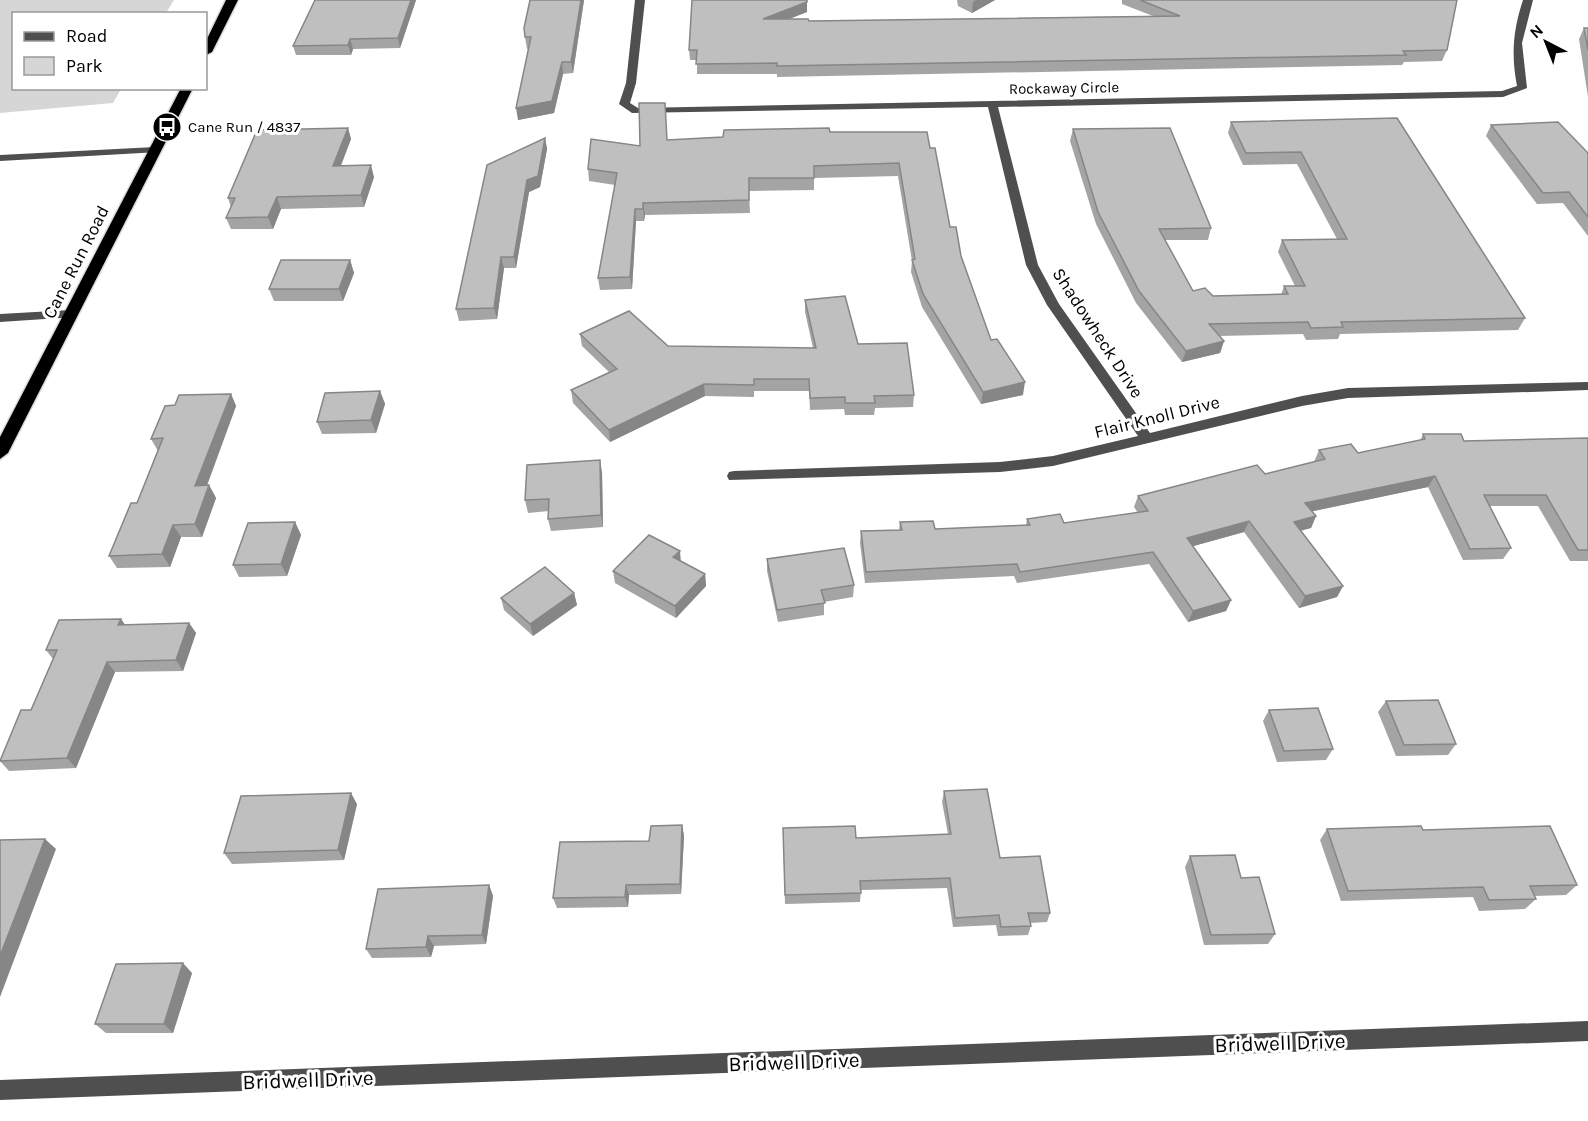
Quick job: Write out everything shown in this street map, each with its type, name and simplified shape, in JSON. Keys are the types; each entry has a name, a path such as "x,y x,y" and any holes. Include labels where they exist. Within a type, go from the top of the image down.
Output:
{"highway":[{"path":"207,50 232,0"},
{"name":"Cane Run Road","path":"0,453 186,90"}],"street":[{"name":"Rockaway Circle","path":"640,0 631,83 624,104 636,111 1503,94 1522,88 1516,61 1517,33 1528,0"},
{"name":"Shadowheck Drive","path":"992,104 1032,265 1053,305 1147,439"},
{"path":"0,158 155,150"},
{"path":"0,318 71,314"},
{"name":"Flair Knoll Drive","path":"734,476 1000,467 1053,461 1302,401 1348,393 1588,386"},
{"name":"Bridwell Drive","path":"0,1090 1588,1031"}],"green space":[{"path":"0,0 174,0 167,12 12,12 12,90 120,90 113,103 0,113"}],"building":[{"path":"315,0 411,0 398,38 350,39 348,45 293,46"},
{"path":"530,0 581,0 571,62 562,62 552,101 516,108 531,37 525,37 524,28"},
{"path":"692,0 807,0 807,2 763,19 808,19 809,21 1180,16 1140,0 1457,0 1447,50 1403,51 1406,55 777,66 777,63 696,64 697,50 689,50"},
{"path":"1584,28 1588,28 1588,50"},
{"path":"639,103 665,103 667,140 723,137 724,130 829,128 830,132 927,132 930,148 935,148 950,227 956,227 961,256 991,340 997,339 1025,382 983,392 923,294 912,260 915,259 899,163 814,166 814,178 749,178 749,200 643,203 643,209 635,209 630,277 598,278 617,173 588,169 591,139 640,146"},
{"path":"1397,118 1525,318 1341,322 1343,327 1311,328 1308,322 1209,324 1224,341 1186,351 1139,291 1098,212 1073,129 1170,128 1211,228 1159,229 1193,291 1205,288 1213,296 1288,294 1284,286 1305,286 1282,240 1347,239 1301,152 1246,153 1231,122"},
{"path":"1558,122 1588,153 1588,217 1569,192 1543,193 1491,125"},
{"path":"348,128 333,166 371,165 361,195 277,197 268,217 226,218 235,198 228,198 257,130"},
{"path":"545,138 538,176 527,180 514,257 501,257 494,308 456,309 487,165"},
{"path":"281,260 350,260 339,289 269,289"},
{"path":"845,296 858,344 907,343 914,395 874,396 875,403 845,403 845,397 810,398 809,379 754,379 754,385 704,384 609,430 571,390 617,369 580,334 629,311 668,346 816,348 805,300"},
{"path":"380,391 371,420 317,422 325,393"},
{"path":"231,394 195,486 209,485 195,524 173,525 162,554 109,556 131,503 137,503 163,438 151,439 165,406 175,405 179,395"},
{"path":"1423,434 1461,434 1464,441 1588,438 1588,550 1578,550 1546,495 1484,495 1511,548 1470,549 1435,476 1305,503 1316,516 1294,522 1343,586 1305,596 1249,521 1187,538 1231,600 1193,611 1153,552 1020,572 1017,564 866,572 861,531 902,530 900,522 933,521 935,529 1030,525 1027,519 1060,514 1064,523 1148,511 1138,496 1257,465 1265,474 1325,459 1319,450 1351,444 1358,453 1425,439"},
{"path":"600,460 601,515 548,519 549,499 525,500 527,465"},
{"path":"295,522 281,564 233,565 248,523"},
{"path":"649,535 680,551 673,557 705,574 675,606 613,571"},
{"path":"844,548 854,585 821,590 825,603 777,610 767,559"},
{"path":"545,567 574,593 530,624 501,598"},
{"path":"121,619 118,625 189,623 176,660 107,662 67,758 0,761 21,710 31,710 57,650 46,650 59,620"},
{"path":"1438,700 1456,744 1404,745 1386,701"},
{"path":"1318,708 1333,749 1284,751 1269,710"},
{"path":"987,789 1000,858 1040,856 1050,913 1028,913 1031,926 1001,927 999,915 955,918 950,878 860,881 861,893 785,895 783,828 855,826 856,838 951,834 944,791"},
{"path":"351,793 338,850 224,853 241,796"},
{"path":"682,825 680,884 626,885 625,897 553,898 560,842 649,841 651,826"},
{"path":"1421,826 1423,830 1550,826 1577,885 1530,886 1536,899 1489,900 1483,887 1348,891 1327,829"},
{"path":"45,839 0,956 0,840"},
{"path":"1235,855 1241,878 1259,877 1275,934 1211,935 1190,856"},
{"path":"489,885 482,935 428,936 426,947 366,949 378,889"},
{"path":"183,963 164,1024 95,1024 116,964"}],"place":[{"name":"Cane Run / 4837","path":"167,127"}]}
